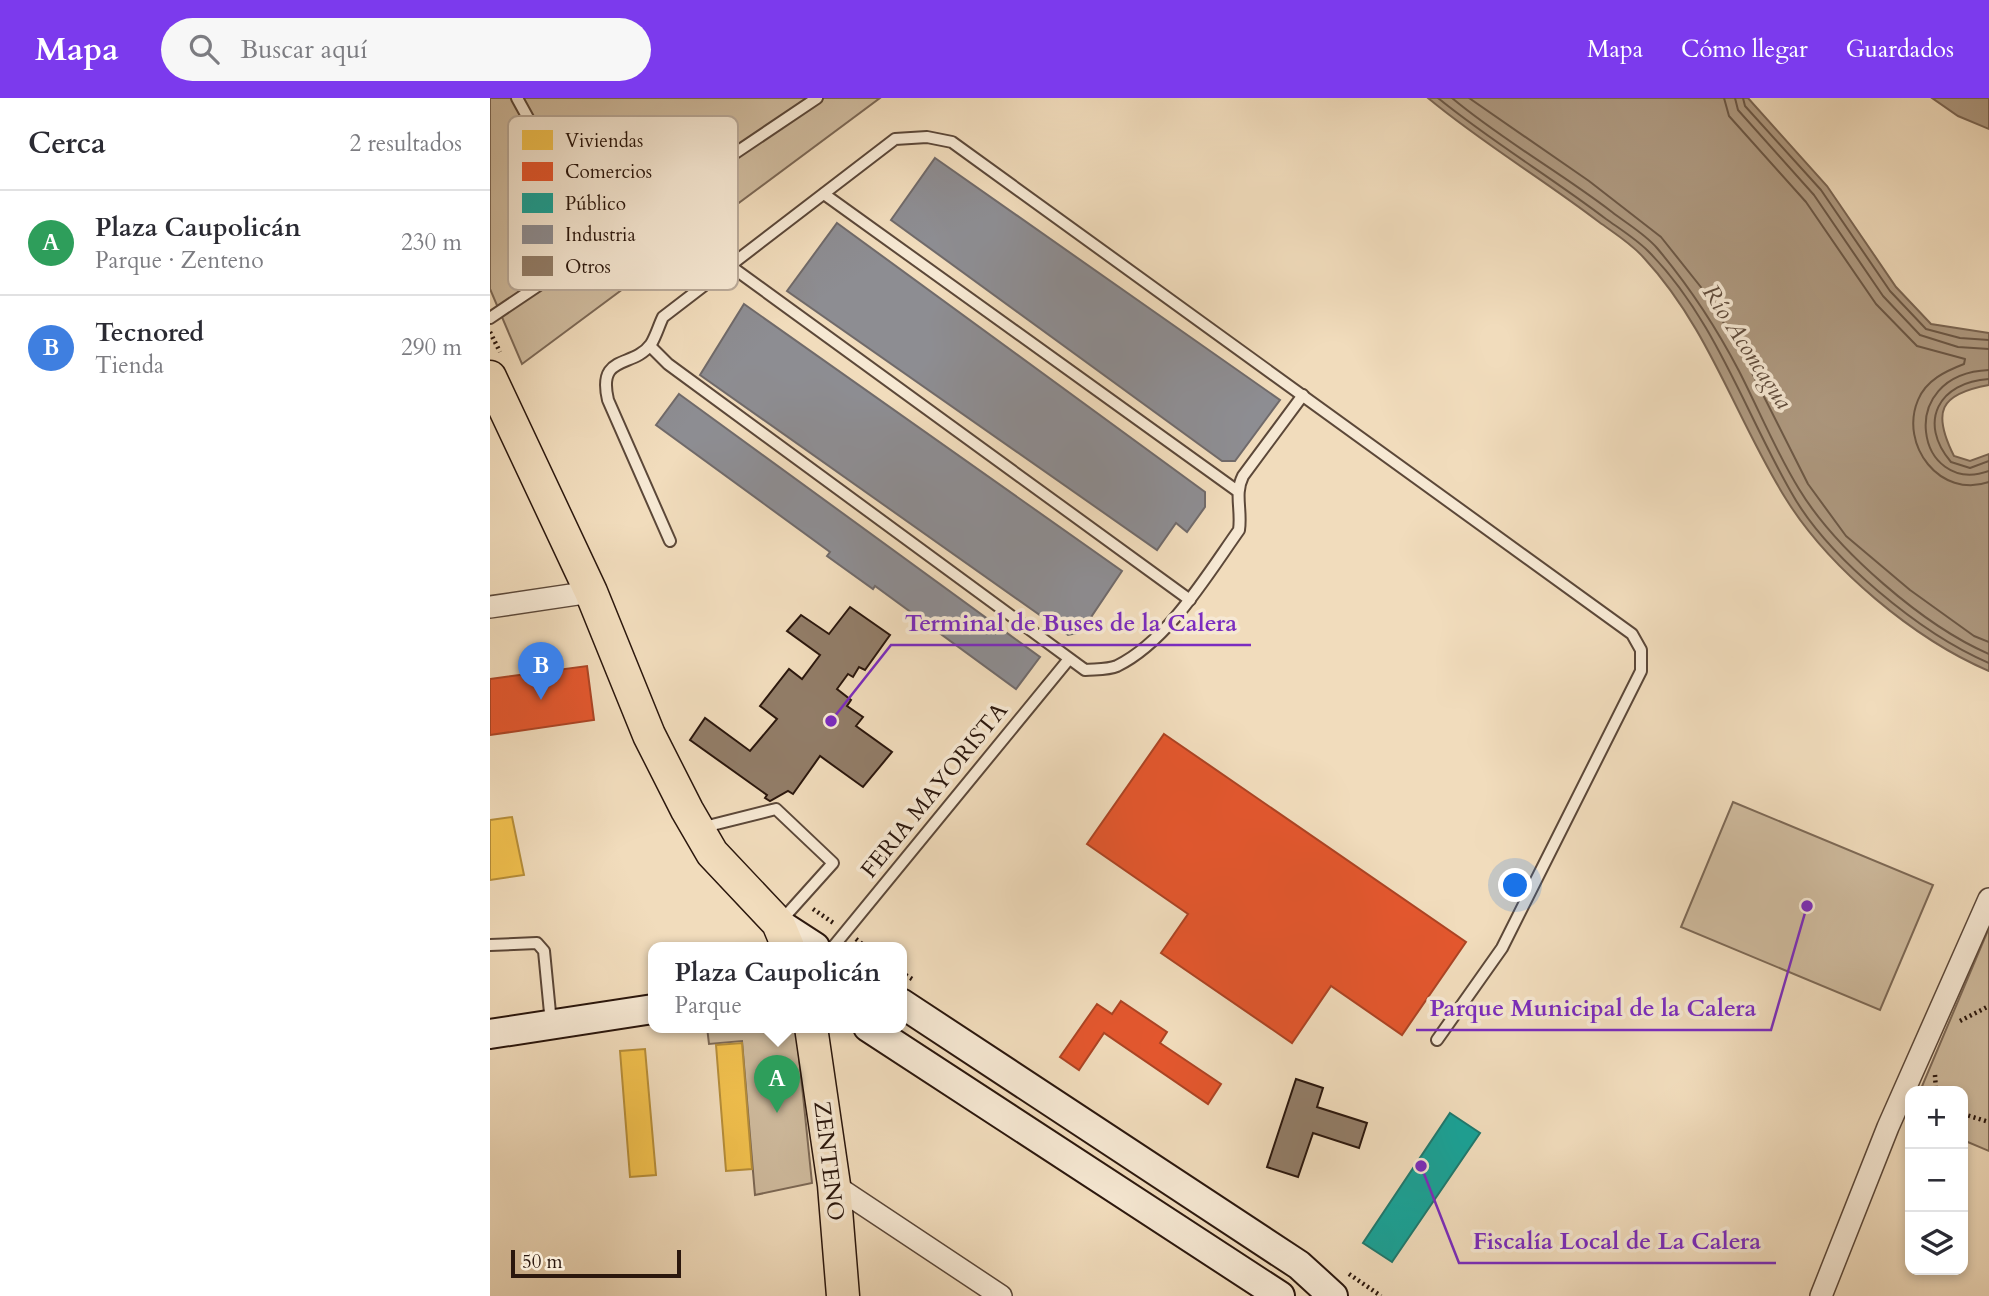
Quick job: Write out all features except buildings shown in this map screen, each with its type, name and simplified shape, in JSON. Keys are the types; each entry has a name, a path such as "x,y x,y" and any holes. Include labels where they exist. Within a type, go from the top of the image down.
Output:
{"main road":[{"path":"496,366 649,735 697,829 712,853 783,935 802,942"},
{"path":"907,1007 1299,1265 1333,1296"},
{"path":"490,1034 648,1010"},
{"name":"ZENTENO","path":"812,1033 834,1185 843,1296"},
{"path":"877,1033 1280,1296"}],"street":[{"path":"490,607 591,592"},
{"path":"1821,1296 1888,1126 1989,899"},
{"path":"834,1185 1001,1296"}],"lane":[{"path":"517,98 527,116"},
{"path":"738,151 817,98"},
{"path":"738,258 895,139 928,137 952,142 1632,634 1640,650 1640,671 1502,948 1437,1040"},
{"path":"824,194 1236,490"},
{"path":"738,272 1190,600"},
{"path":"490,318 531,290"},
{"path":"670,541 608,400 604,383 611,367 650,346 663,317 697,290"},
{"path":"650,346 668,364 1085,670 1114,667 1137,653 1190,600 1239,530 1241,517 1236,490 1243,476 1303,395"},
{"name":"FERIA MAYORISTA","path":"837,942 1069,659"},
{"path":"697,829 776,809 833,863 800,900 783,935"},
{"path":"490,945 537,943 544,951 551,1025"}],"path":[{"path":"490,331 496,366"},
{"path":"800,900 859,942"},
{"path":"1968,1116 1989,1122"}],"shaded area":[{"path":"490,98 880,98 738,204 738,116 508,116 508,290 622,290 522,364 490,289"},
{"path":"1733,802 1933,885 1880,1010 1681,927"},
{"path":"1989,928 1989,1151 1968,1142 1968,1086 1922,1086"},
{"path":"708,1033 797,1033 812,1183 755,1195 742,1041 709,1044"}],"water":[{"name":"Río Aconcagua","path":"1428,98 1748,98 1827,186 1896,287 1931,324 1989,333 1989,385 1959,394 1950,400 1944,407 1942,417 1947,441 1954,456 1970,461 1989,454 1989,671 1903,621 1849,575 1804,525 1768,469 1687,314 1667,285 1639,253"},
{"path":"1932,98 1989,98 1989,129 1958,116"}],"place":[{"name":"Tecnored","path":"541,700"},
{"name":"Terminal de Buses de la Calera","path":"831,721"},
{"name":"Parque Municipal de la Calera","path":"1807,906"},
{"name":"Plaza Caupolicán","path":"777,1113"},
{"name":"Fiscalía Local de La Calera","path":"1421,1166"}]}
